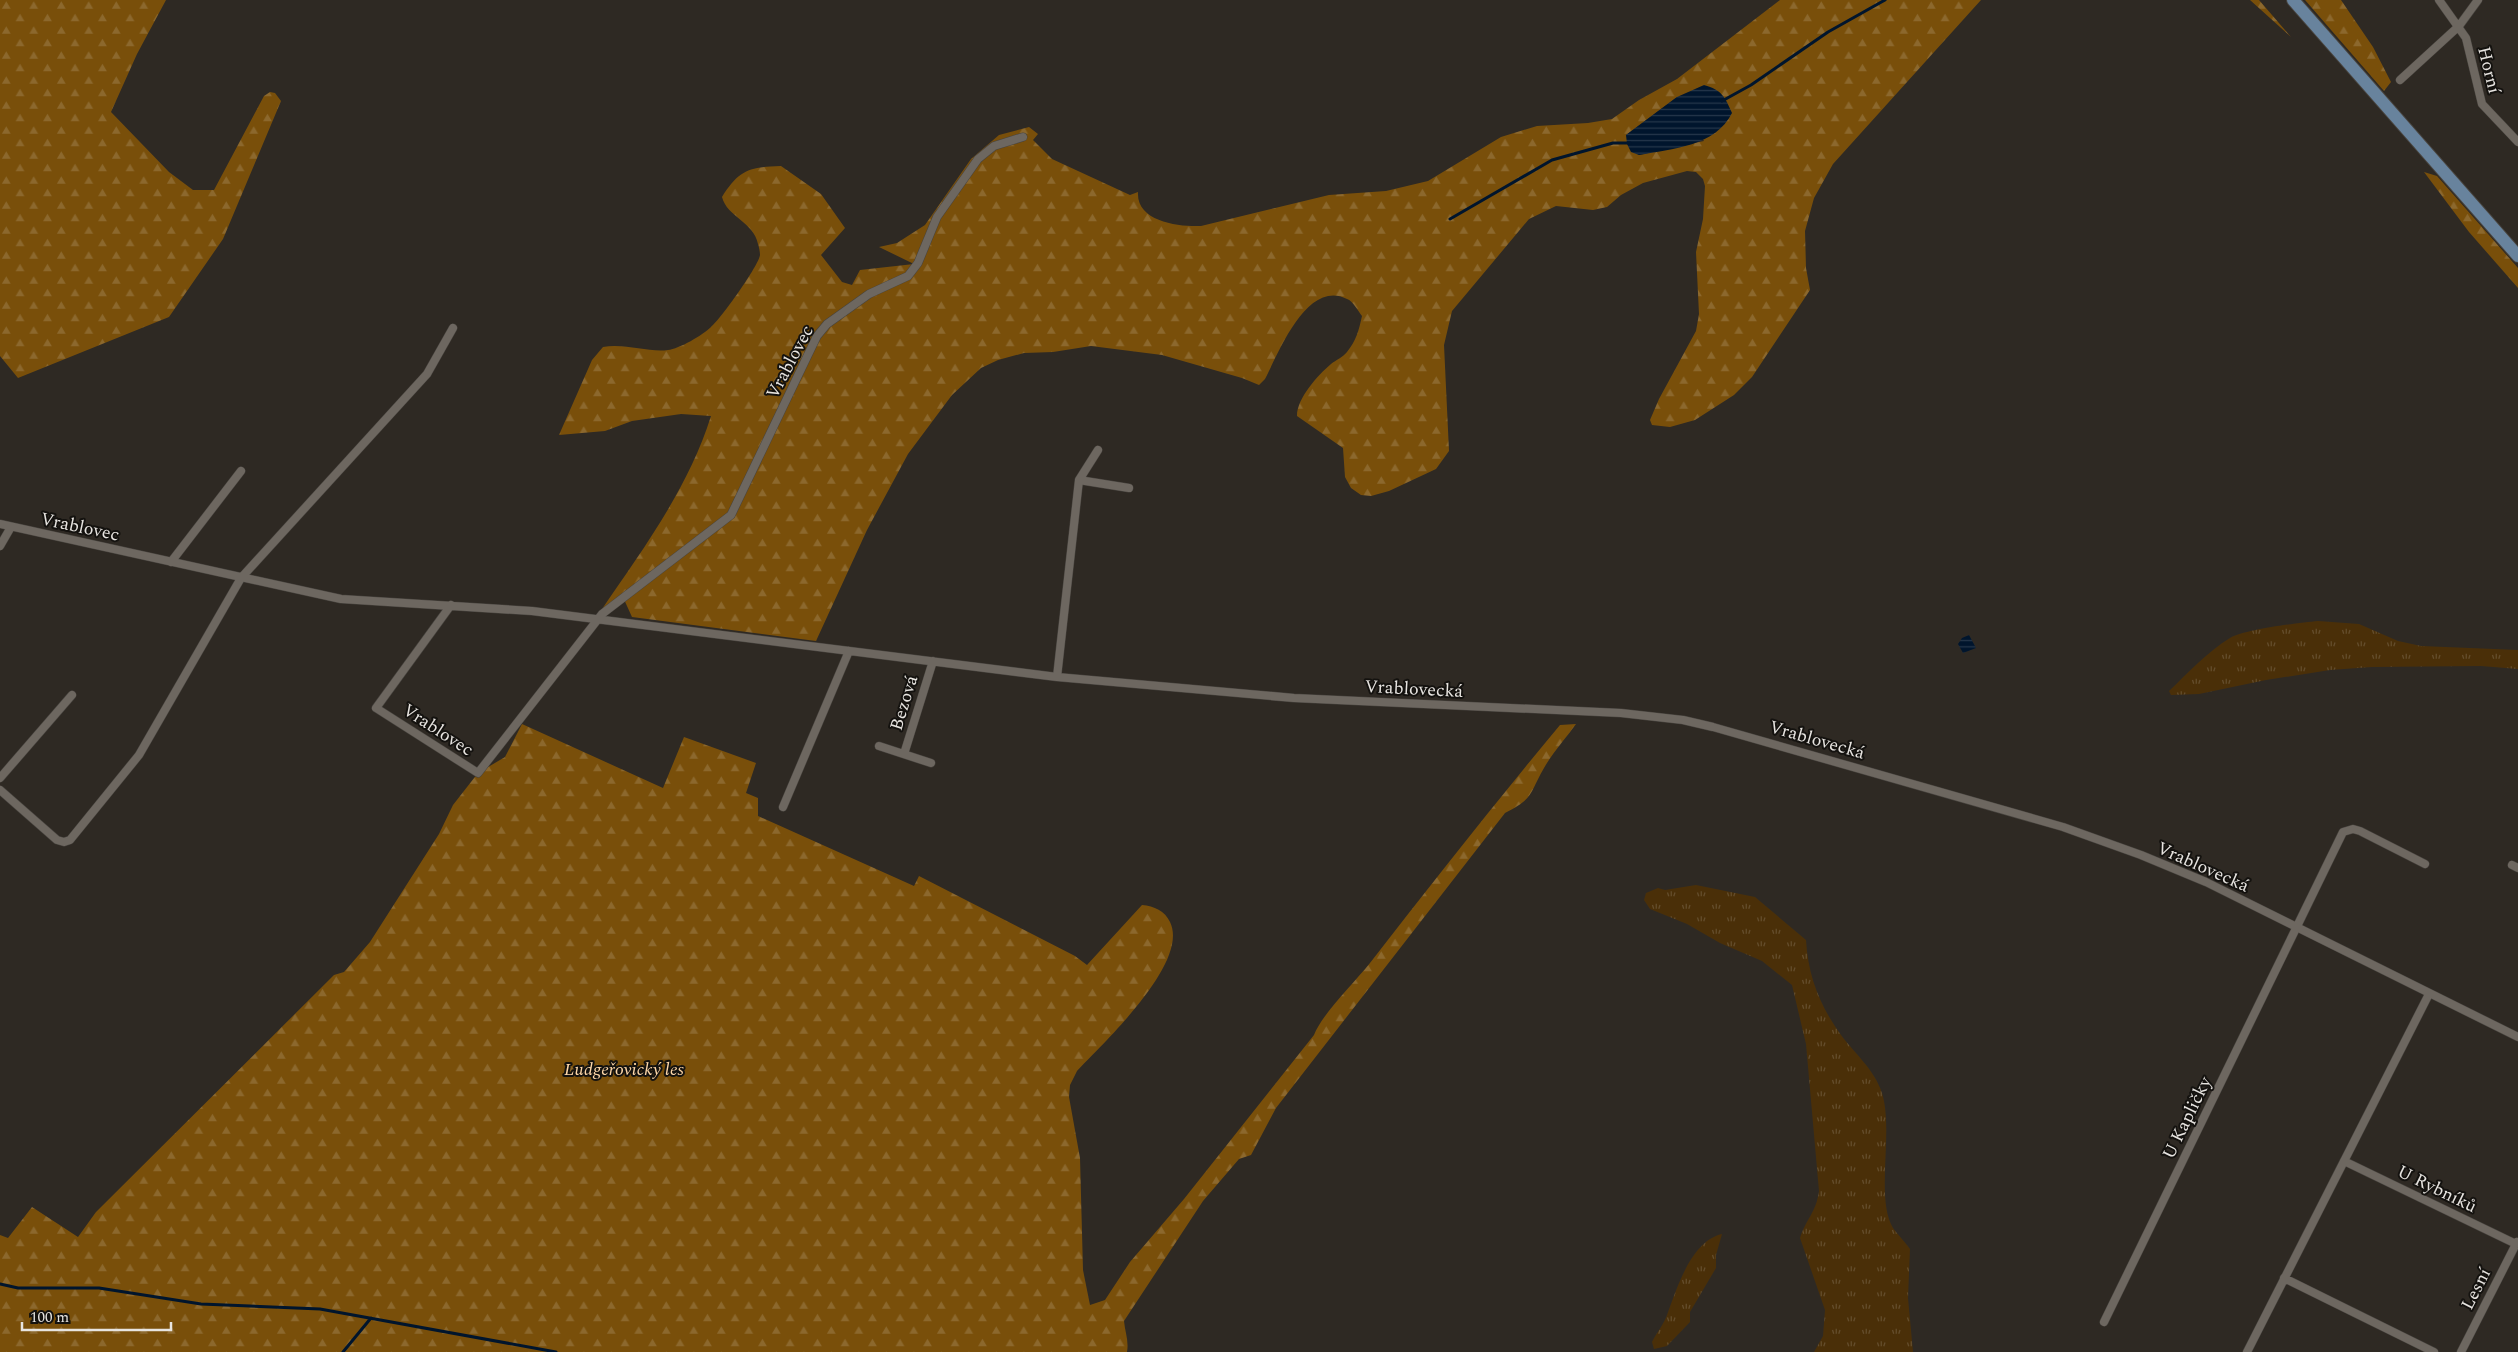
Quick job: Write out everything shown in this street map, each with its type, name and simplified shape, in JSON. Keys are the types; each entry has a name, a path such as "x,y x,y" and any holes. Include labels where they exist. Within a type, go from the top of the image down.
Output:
{"main road":[{"path":"2293,0 2518,256"}],"street":[{"name":"Horní","path":"2439,0 2466,38 2482,104 2518,142"},
{"path":"2400,80 2459,26 2478,0"},
{"name":"Vrablovec","path":"451,605 376,708 478,773 602,614 731,515 817,336 827,324 869,294 908,276 918,263 937,217 978,159 994,146 1023,137"},
{"path":"0,790 57,840 64,842 70,840 139,755 241,578 427,374 453,328"},
{"path":"1057,677 1079,480 1098,450"},
{"path":"171,562 241,471"},
{"path":"1079,480 1129,488"},
{"name":"Vrablovec","path":"0,524 341,599 532,611 1057,677"},
{"path":"0,546 11,527"},
{"path":"783,807 848,652"},
{"name":"Bezová","path":"904,754 933,661"},
{"name":"Vrablovecká","path":"1057,677 1268,696 1621,713 1683,720 1769,742 2087,835 2206,882 2518,1037"},
{"path":"0,778 72,694"},
{"name":"Bezová","path":"879,746 932,763"},
{"name":"U Kapličky","path":"2104,1322 2344,832 2352,829 2360,831 2425,864"},
{"path":"2247,1352 2429,994"},
{"name":"U Rybníků","path":"2344,1161 2517,1242"},
{"name":"Lesní","path":"2460,1352 2517,1242"},
{"path":"2284,1278 2434,1352"}],"green space":[{"path":"0,0 166,0 137,54 111,112 169,172 193,190 214,190 264,96 270,92 275,93 281,101 223,239 169,317 18,378 0,356"},
{"path":"1780,0 1981,0 1833,164 1814,198 1805,231 1806,268 1810,290 1752,377 1734,395 1695,420 1670,427 1652,425 1650,420 1659,399 1696,331 1699,314 1696,252 1703,219 1705,186 1703,179 1696,172 1687,171 1643,183 1621,195 1607,207 1593,210 1556,206 1529,219 1452,311 1444,345 1449,451 1436,469 1389,491 1371,496 1361,495 1351,488 1345,477 1343,448 1297,416 1300,402 1309,387 1331,364 1347,352 1353,344 1358,331 1362,316 1355,306 1347,299 1333,296 1319,299 1307,308 1296,321 1265,379 1259,385 1242,378 1162,355 1091,346 1053,352 1024,353 998,360 981,368 952,395 908,454 867,530 816,641 632,617 622,595 600,612 663,518 690,469 711,416 681,414 632,421 605,431 559,435 592,360 603,347 620,346 661,351 678,347 697,338 711,327 739,292 760,255 756,236 729,210 722,197 734,181 746,172 761,167 781,166 821,194 845,228 821,255 842,282 852,285 860,270 914,264 879,247 897,243 925,225 971,159 999,135 1029,127 1038,134 1033,140 1052,159 1130,195 1138,192 1139,202 1144,210 1161,221 1171,224 1201,226 1329,195 1386,191 1428,181 1501,137 1537,126 1588,123 1612,119 1639,100 1677,79","holes":["1677,97 1704,141 1639,155 1626,135"]},
{"path":"2250,0 2259,0 2291,37"},
{"path":"2305,0 2341,0 2373,47 2391,82 2384,91"},
{"path":"2424,172 2437,176 2518,268 2518,288 2469,232"},
{"path":"2318,621 2359,624 2398,641 2421,646 2518,650 2518,669 2481,666 2372,667 2330,670 2266,680 2199,694 2171,695 2169,691 2206,656 2230,638 2260,629"},
{"name":"Ludgeřovický les","path":"522,724 663,788 684,737 756,763 746,793 758,798 758,816 914,886 919,876 1075,956 1087,965 1142,905 1155,908 1165,915 1170,922 1173,939 1168,959 1141,1001 1077,1071 1070,1085 1069,1097 1080,1158 1083,1270 1090,1305 1105,1300 1130,1262 1184,1199 1314,1035 1331,1008 1370,963 1560,725 1576,724 1555,751 1530,794 1521,803 1505,813 1276,1108 1251,1155 1239,1159 1203,1201 1124,1321 1127,1352 0,1352 0,1235 8,1238 32,1207 78,1237 96,1212 334,975 344,972 370,942 439,834 453,805 478,773 505,757"},
{"path":"1696,885 1755,897 1806,940 1809,966 1821,1002 1841,1035 1879,1084 1885,1109 1886,1126 1885,1200 1893,1228 1910,1249 1908,1298 1913,1352 1814,1352 1823,1336 1825,1310 1800,1238 1816,1205 1819,1191 1806,1044 1792,985 1762,961 1720,943 1687,924 1650,909 1644,900 1646,893 1658,888 1665,890"},
{"path":"1722,1234 1716,1255 1716,1268 1690,1312 1690,1322 1667,1346 1654,1349 1652,1342 1666,1318 1675,1292 1687,1267 1702,1246 1711,1238"}],"water":[{"path":"1704,85 1719,92 1727,103 1732,113 1725,124 1715,133 1704,139 1679,148 1639,155 1631,152 1627,144 1626,135 1677,97"},
{"path":"1969,635 1976,648 1963,653 1958,644 1962,638"}],"waterway":[{"path":"1722,101 1751,85 1828,32 1885,0"},
{"path":"1450,219 1552,160 1613,143 1630,143"},
{"path":"0,1284 18,1288 99,1288 201,1304 320,1309 556,1352"},
{"path":"343,1352 371,1318"}]}
